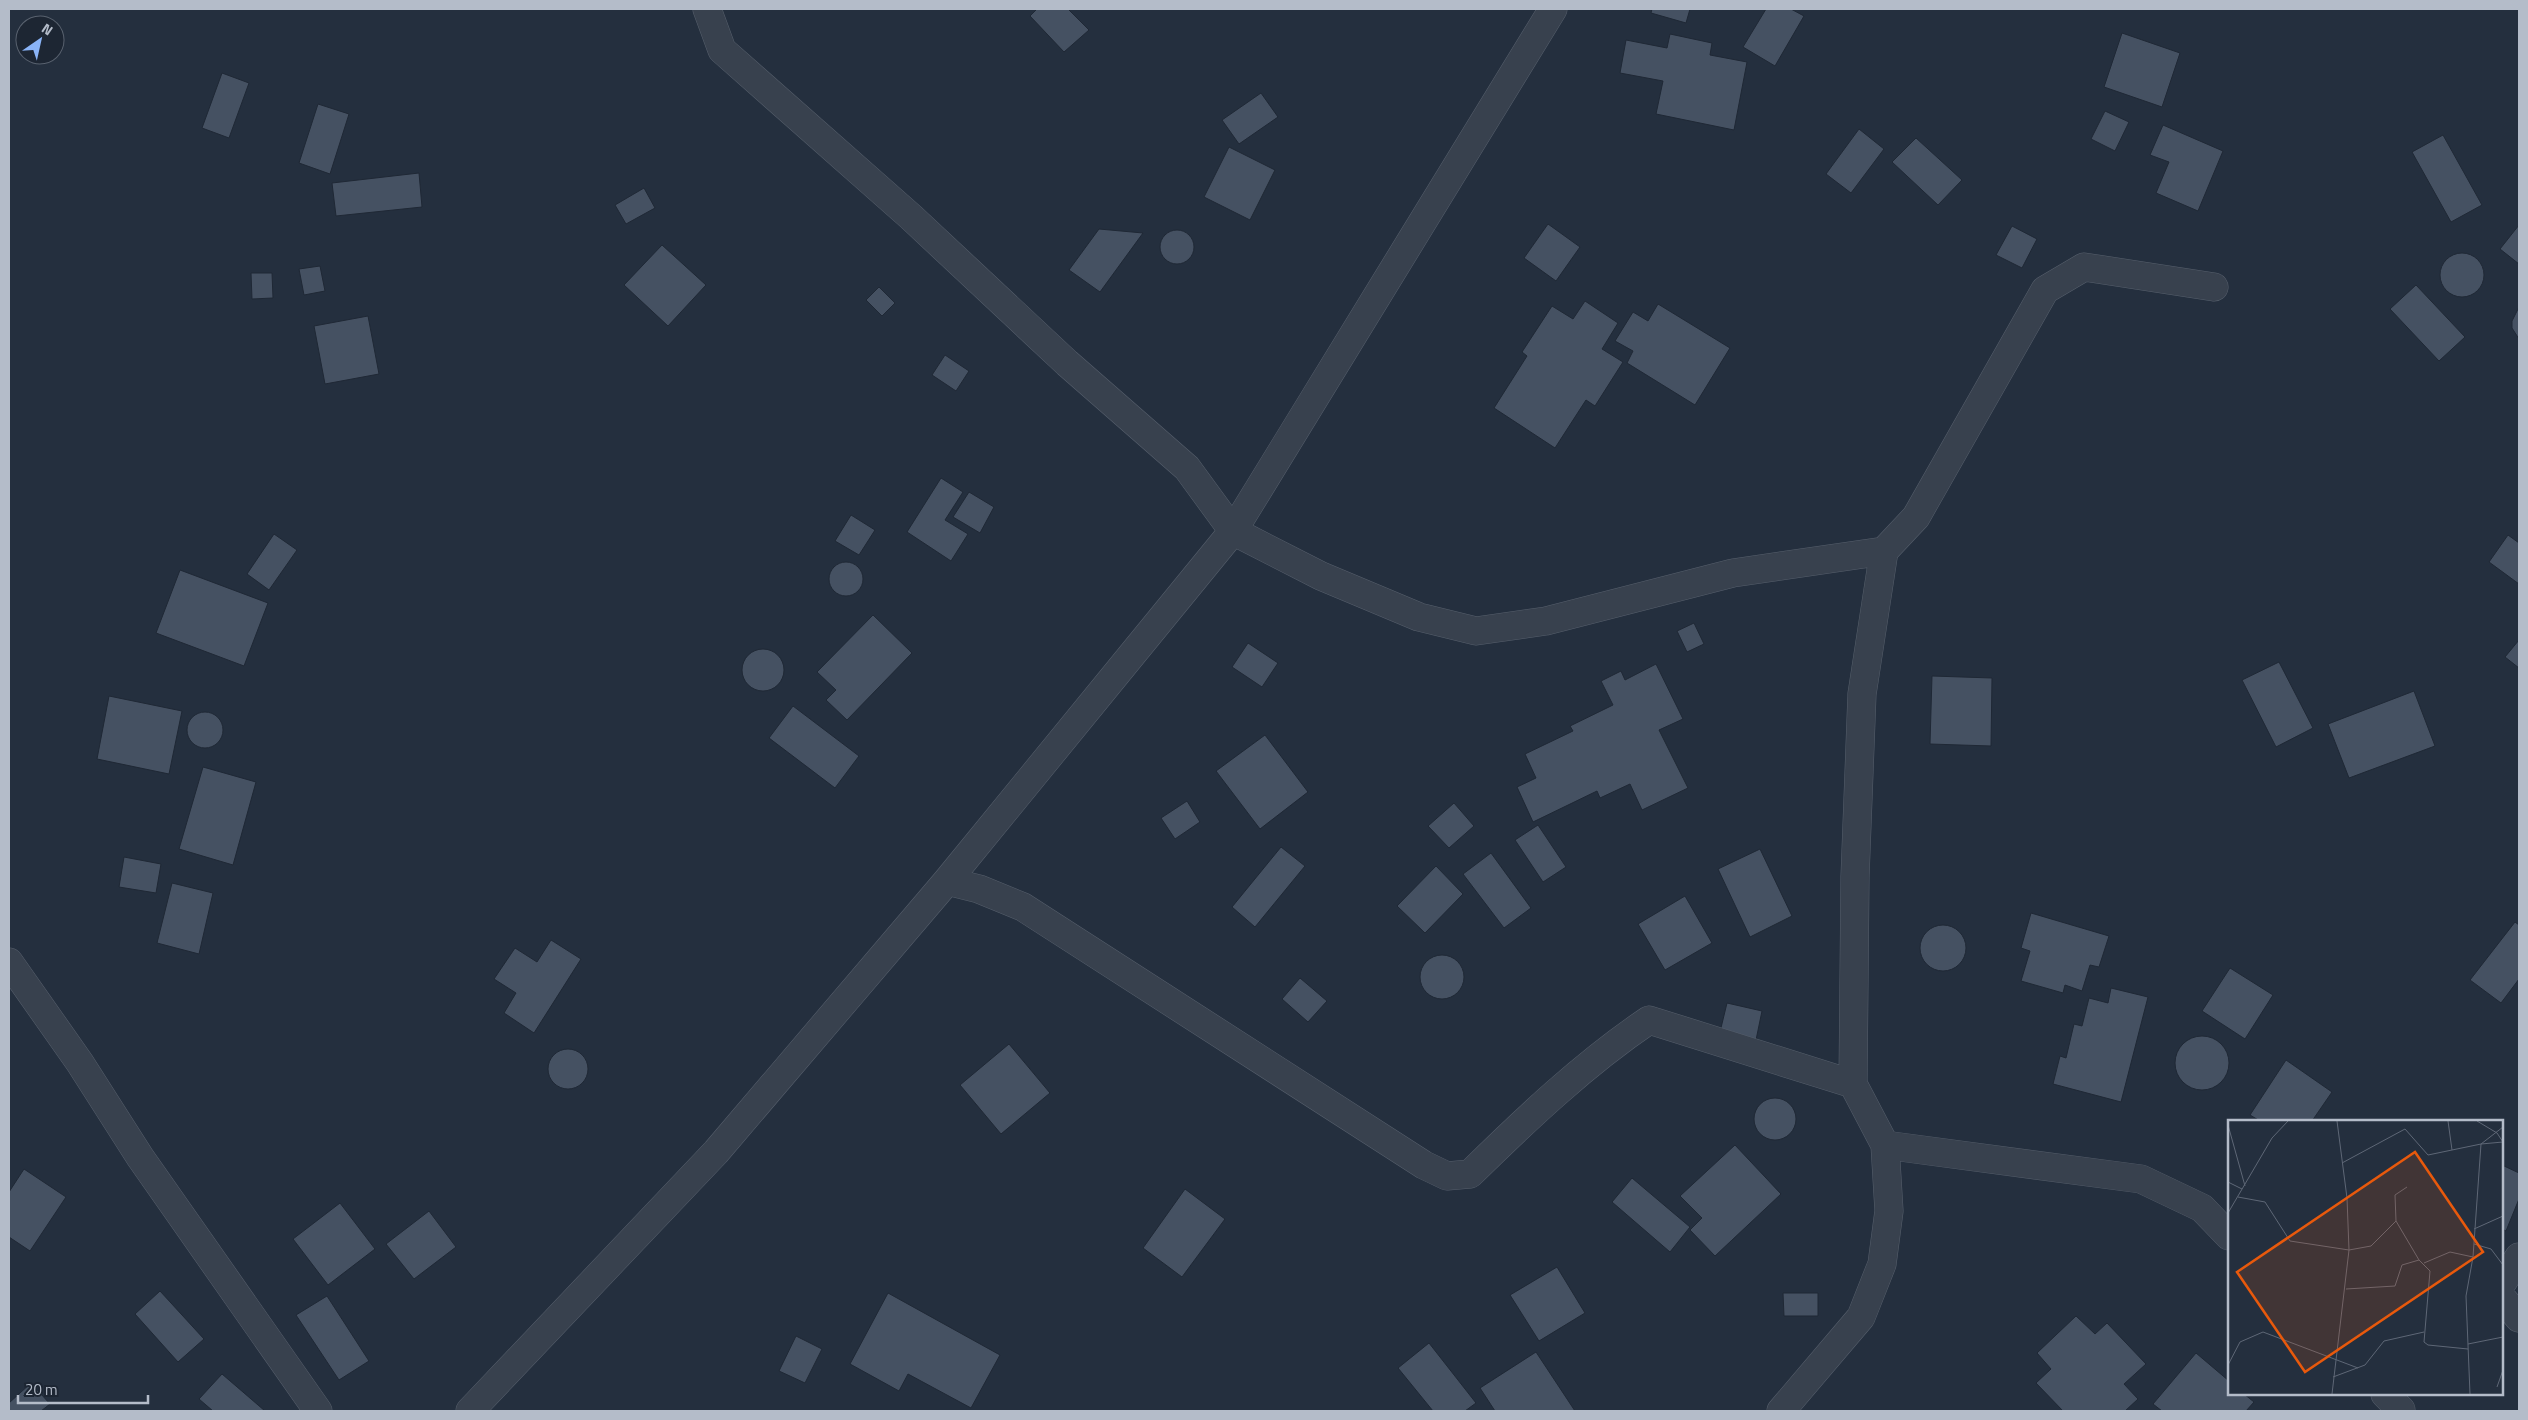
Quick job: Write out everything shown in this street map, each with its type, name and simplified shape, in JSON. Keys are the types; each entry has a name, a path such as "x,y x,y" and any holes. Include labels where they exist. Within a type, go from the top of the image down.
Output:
{"street":[{"path":"707,9 722,50 911,217 1067,363 1187,468 1233,531 1321,576 1419,618 1476,631 1546,621 1733,573 1884,551"},
{"path":"470,1411 716,1152 947,881 1233,531 1553,9"},
{"path":"1781,1411 1861,1317 1882,1264 1889,1211 1885,1145 1853,1084 1854,877 1862,694 1884,551 1916,517 2045,290 2084,266 2214,287"},
{"path":"947,881 979,888 1023,907 1424,1165 1447,1176 1470,1174 1509,1136 1618,1041 1649,1020 1853,1084"},
{"path":"9,962 80,1063 140,1157 318,1411"},
{"path":"1885,1145 2141,1179 2202,1208 2228,1235"},
{"path":"2503,1282 2519,1258"},
{"path":"2503,1299 2519,1318"}],"building":[{"path":"1037,9 1068,9 1089,30 1064,52 1030,16"},
{"path":"1652,9 1690,9 1686,23 1651,13"},
{"path":"1766,9 1791,9 1804,16 1775,66 1743,47"},
{"path":"2122,33 2180,53 2162,107 2104,87"},
{"path":"1670,34 1712,43 1710,55 1747,62 1734,130 1656,114 1663,81 1620,73 1626,40 1667,48"},
{"path":"222,73 249,83 229,138 202,128"},
{"path":"1261,93 1278,117 1239,144 1222,120"},
{"path":"318,104 349,114 330,174 299,163"},
{"path":"2105,111 2129,122 2115,151 2091,139"},
{"path":"2163,125 2223,151 2198,211 2156,193 2169,162 2150,155"},
{"path":"1859,129 1884,149 1851,193 1826,174"},
{"path":"2443,135 2482,205 2451,222 2412,152"},
{"path":"1916,138 1962,180 1938,205 1892,162"},
{"path":"1229,147 1275,170 1250,220 1204,197"},
{"path":"419,173 422,207 336,216 332,183"},
{"path":"644,188 655,208 626,224 615,205"},
{"path":"1548,224 1580,247 1556,281 1524,258"},
{"path":"2519,225 2519,264 2500,249"},
{"path":"2012,226 2037,239 2022,268 1996,255"},
{"path":"1099,229 1143,233 1100,292 1069,270"},
{"path":"1177,230 1184,231 1189,235 1193,240 1193,254 1189,259 1184,263 1177,264 1170,263 1165,259 1161,254 1160,247 1161,240 1165,235 1170,231"},
{"path":"662,245 706,285 668,326 624,285"},
{"path":"2466,253 2478,259 2483,266 2483,284 2478,291 2471,296 2458,297 2450,294 2443,287 2440,271 2443,263 2450,256"},
{"path":"320,266 325,291 304,295 299,269"},
{"path":"251,273 272,273 273,298 252,299"},
{"path":"2416,285 2465,337 2439,361 2390,309"},
{"path":"879,287 895,303 882,316 866,300"},
{"path":"1585,301 1618,323 1602,349 1623,362 1595,406 1586,400 1555,448 1494,408 1527,356 1522,352 1552,306 1573,319"},
{"path":"1658,304 1730,348 1695,405 1627,363 1633,351 1615,341 1633,312 1648,321"},
{"path":"2519,307 2519,339 2512,328 2512,321"},
{"path":"368,316 379,374 325,384 314,326"},
{"path":"945,355 969,371 956,391 932,375"},
{"path":"941,478 963,492 945,520 968,534 951,561 907,532"},
{"path":"969,492 994,507 980,533 953,517"},
{"path":"851,515 875,530 859,555 835,541"},
{"path":"274,534 297,550 269,590 247,574"},
{"path":"2508,535 2519,543 2519,584 2489,562"},
{"path":"846,562 853,563 858,567 862,572 862,586 858,591 853,595 846,596 839,595 834,591 830,586 829,579 830,572 834,567 839,563"},
{"path":"180,570 268,603 244,666 156,633"},
{"path":"873,615 912,653 847,720 826,700 836,690 817,672"},
{"path":"1694,623 1704,644 1687,652 1677,631"},
{"path":"2519,640 2519,668 2505,657"},
{"path":"1248,643 1278,663 1262,687 1232,667"},
{"path":"759,649 767,649 778,655 784,670 778,685 767,691 759,691 748,685 742,674 742,666 748,655"},
{"path":"2279,662 2313,728 2276,747 2242,680"},
{"path":"1656,664 1683,719 1659,730 1688,788 1642,810 1630,784 1600,798 1597,791 1533,822 1517,787 1536,778 1525,754 1573,731 1570,726 1613,705 1601,681 1621,671 1625,680"},
{"path":"1932,676 1992,678 1991,746 1930,744"},
{"path":"2414,691 2435,746 2349,778 2328,724"},
{"path":"109,696 182,711 169,774 97,759"},
{"path":"793,706 859,756 835,788 769,738"},
{"path":"205,712 212,713 218,717 222,723 222,737 218,743 212,747 205,748 198,747 192,743 188,737 187,730 188,723 192,717 198,713"},
{"path":"1265,735 1308,792 1260,829 1216,771"},
{"path":"203,767 256,782 233,865 179,849"},
{"path":"1187,801 1200,822 1175,839 1161,818"},
{"path":"1454,803 1474,826 1449,848 1428,826"},
{"path":"1538,825 1566,867 1543,882 1515,840"},
{"path":"1281,847 1305,866 1255,927 1232,907"},
{"path":"1760,849 1792,916 1750,937 1718,869"},
{"path":"1491,853 1531,908 1504,928 1463,874"},
{"path":"124,857 161,864 156,893 119,887"},
{"path":"1436,866 1463,894 1425,933 1397,906"},
{"path":"172,883 213,893 199,954 157,943"},
{"path":"1685,896 1712,943 1665,970 1638,924"},
{"path":"2031,913 2109,936 2099,967 2090,965 2082,991 2065,985 2063,993 2021,981 2030,951 2021,948"},
{"path":"2515,922 2519,925 2519,979 2501,1003 2470,980"},
{"path":"1948,925 1952,926 1962,935 1965,939 1965,957 1956,967 1948,971 1938,971 1930,967 1921,957 1920,943 1924,935 1934,926"},
{"path":"551,940 581,959 534,1033 504,1013 516,993 494,979 515,948 537,962"},
{"path":"1438,955 1446,955 1458,961 1464,977 1458,993 1446,999 1438,999 1426,993 1420,981 1420,973 1426,961"},
{"path":"2230,968 2273,995 2245,1039 2202,1011"},
{"path":"1300,978 1327,1001 1308,1022 1282,999"},
{"path":"2111,988 2148,997 2121,1102 2053,1084 2060,1056 2066,1058 2074,1024 2082,1026 2089,998 2108,1003"},
{"path":"1727,1003 1762,1011 1756,1040 1720,1032"},
{"path":"2202,1036 2212,1038 2221,1044 2227,1053 2229,1063 2227,1073 2221,1082 2212,1088 2202,1090 2192,1088 2183,1082 2177,1073 2175,1063 2177,1053 2183,1044 2192,1038"},
{"path":"1009,1044 1050,1093 1001,1134 960,1085"},
{"path":"572,1049 579,1052 585,1058 588,1069 587,1077 579,1086 572,1089 564,1089 557,1086 549,1077 548,1065 551,1058 560,1050"},
{"path":"2286,1060 2332,1092 2313,1120 2258,1120 2250,1115"},
{"path":"1779,1098 1787,1101 1793,1107 1796,1119 1793,1131 1787,1137 1771,1140 1763,1137 1757,1131 1754,1115 1757,1107 1763,1101"},
{"path":"1735,1145 1781,1194 1715,1256 1690,1230 1702,1218 1680,1196"},
{"path":"2503,1165 2519,1173 2519,1199 2506,1231 2503,1230"},
{"path":"24,1169 66,1197 30,1251 9,1237 9,1192"},
{"path":"1632,1178 1690,1227 1670,1252 1612,1202"},
{"path":"1185,1189 1225,1219 1182,1277 1143,1248"},
{"path":"340,1203 375,1249 328,1285 293,1239"},
{"path":"429,1211 456,1247 414,1279 386,1244"},
{"path":"1557,1267 1585,1313 1539,1341 1510,1295"},
{"path":"160,1291 204,1339 178,1362 135,1314"},
{"path":"888,1293 1000,1355 971,1408 908,1374 899,1391 850,1364"},
{"path":"1783,1293 1818,1293 1818,1316 1784,1316"},
{"path":"327,1296 369,1361 339,1380 296,1315"},
{"path":"2076,1316 2095,1334 2107,1323 2146,1364 2124,1384 2138,1399 2125,1411 2063,1411 2036,1383 2051,1369 2037,1353"},
{"path":"796,1336 822,1349 805,1383 779,1371"},
{"path":"1429,1343 1476,1403 1465,1411 1433,1411 1398,1368"},
{"path":"1536,1352 1575,1411 1495,1411 1480,1388"},
{"path":"2196,1353 2228,1380 2228,1395 2245,1395 2254,1402 2246,1411 2162,1411 2153,1404"},
{"path":"222,1374 265,1411 213,1411 199,1399"},
{"path":"31,1383 50,1404 41,1411 9,1411 9,1403"}]}
